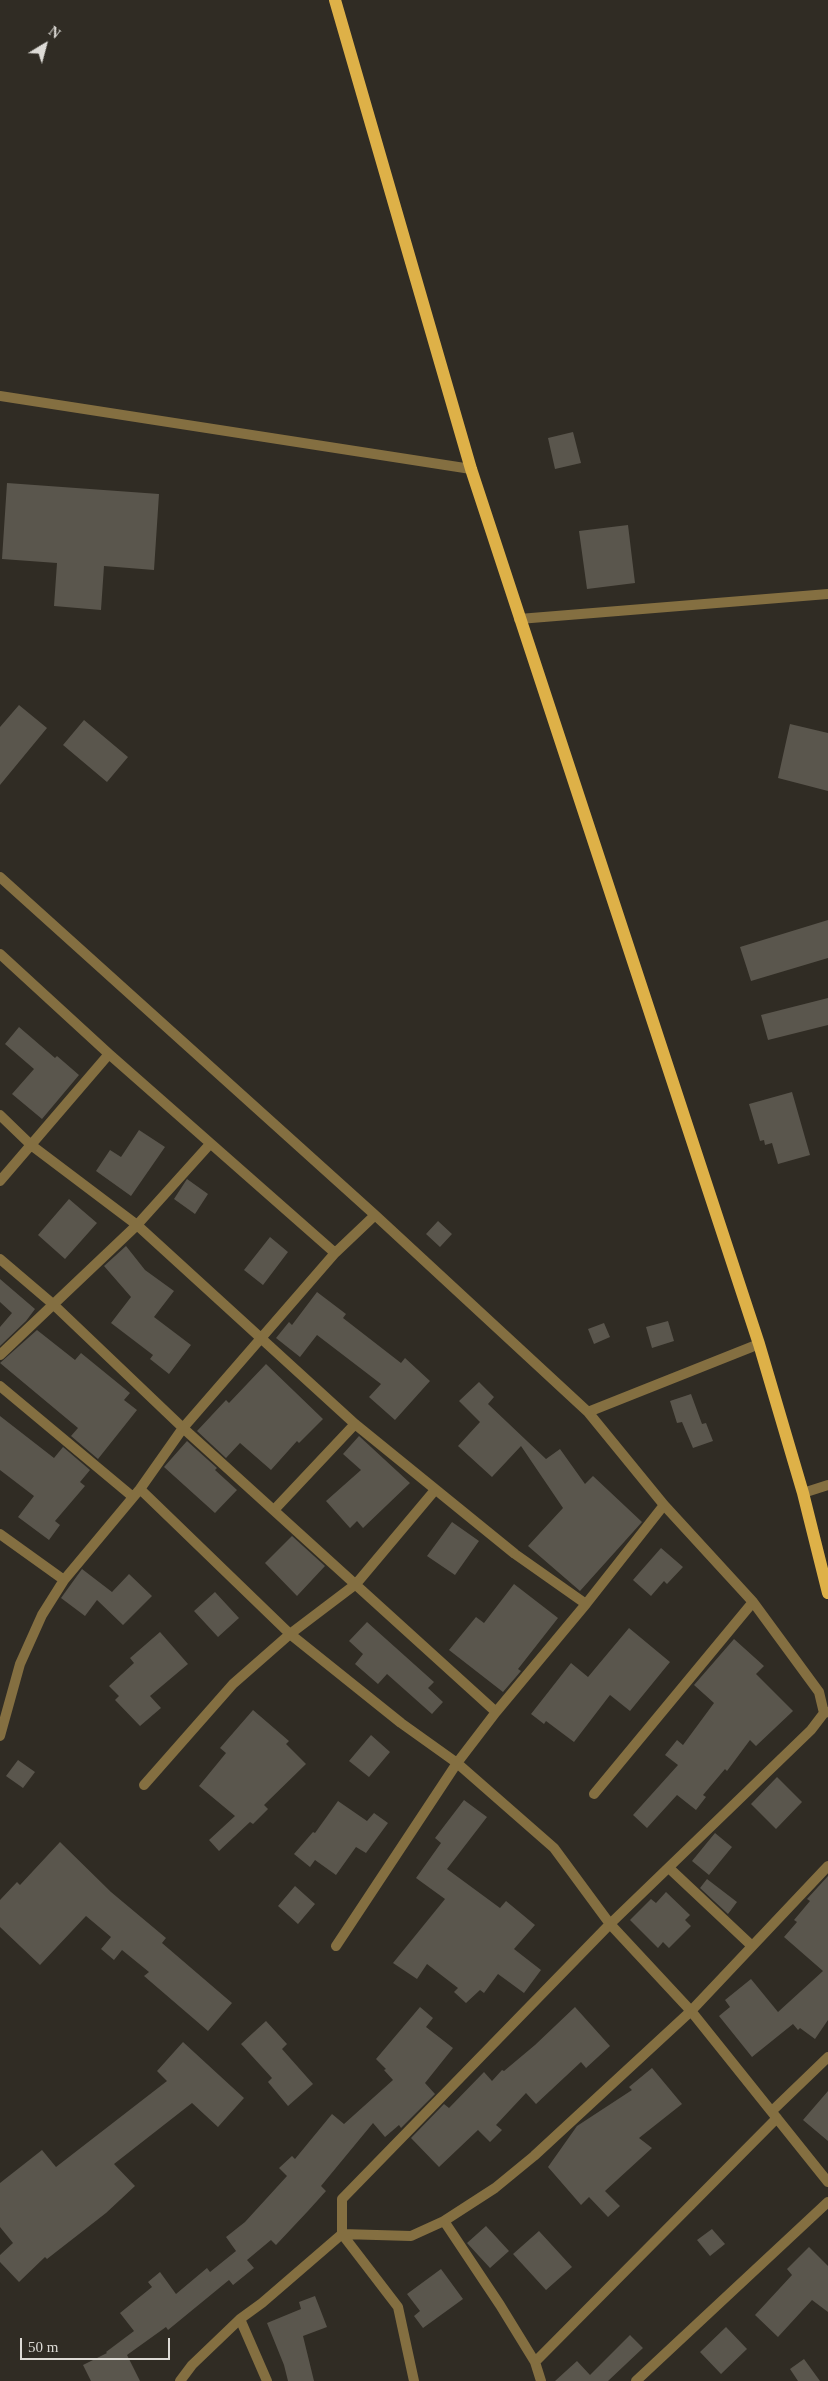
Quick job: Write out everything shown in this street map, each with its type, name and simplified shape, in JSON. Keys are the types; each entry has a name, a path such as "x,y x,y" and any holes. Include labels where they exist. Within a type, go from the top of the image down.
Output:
{"main road":[{"path":"335,0 471,469 759,1344 804,1493 828,1593"}],"street":[{"path":"0,396 471,469"},
{"path":"519,619 828,594"},
{"path":"0,876 375,1215 588,1412 664,1505 753,1602 819,1692 826,1712 811,1730 610,1924 342,2199 342,2234 398,2307 414,2381"},
{"path":"0,954 335,1254"},
{"path":"0,1180 110,1054"},
{"path":"0,1115 32,1145 137,1224 355,1424 515,1554 586,1604"},
{"path":"0,1355 137,1224 210,1144"},
{"path":"0,1736 20,1664 42,1615 64,1580 136,1493 182,1428 335,1254 375,1215"},
{"path":"0,1259 54,1305 182,1428 496,1712"},
{"path":"588,1412 759,1344"},
{"path":"0,1386 136,1493 290,1634 401,1723 457,1763 554,1848 610,1924 691,2011 828,2182"},
{"path":"274,1510 355,1424"},
{"path":"804,1493 828,1485"},
{"path":"144,1784 233,1684 290,1634 356,1584 435,1490"},
{"path":"336,1946 457,1763 664,1505"},
{"path":"0,1534 64,1580"},
{"path":"594,1794 753,1602"},
{"path":"180,2381 192,2365 240,2318 262,2303 342,2234 411,2236 444,2221 495,2188 534,2156 691,2011 828,1866"},
{"path":"669,1868 752,1946"},
{"path":"535,2362 828,2057"},
{"path":"636,2381 828,2202"},
{"path":"444,2221 476,2266 535,2362 541,2381"},
{"path":"240,2318 267,2381"}],"building":[{"path":"573,432 581,463 555,469 548,438"},
{"path":"7,483 159,494 154,570 104,566 101,610 54,606 57,563 2,559"},
{"path":"628,525 635,583 587,589 579,531"},
{"path":"19,705 47,728 0,785 0,727"},
{"path":"84,720 128,757 107,782 63,745"},
{"path":"790,724 828,733 828,791 778,778"},
{"path":"828,920 828,958 751,981 740,947"},
{"path":"828,998 828,1025 768,1040 761,1015"},
{"path":"19,1027 55,1058 57,1056 79,1075 42,1119 12,1094 34,1069 5,1044"},
{"path":"792,1092 810,1155 778,1164 772,1143 765,1145 764,1140 760,1141 749,1104"},
{"path":"139,1130 165,1147 131,1196 96,1171 110,1150 121,1157"},
{"path":"187,1179 208,1194 195,1214 174,1199"},
{"path":"69,1199 97,1223 65,1259 38,1235"},
{"path":"438,1221 452,1234 440,1247 426,1234"},
{"path":"270,1237 288,1252 263,1285 244,1270"},
{"path":"126,1246 145,1270 174,1291 154,1317 191,1345 169,1374 150,1359 153,1355 111,1323 131,1297 104,1266"},
{"path":"0,1279 35,1309 26,1321 0,1346 0,1327 12,1313 0,1302"},
{"path":"317,1292 346,1314 343,1318 401,1363 405,1358 430,1381 395,1420 369,1397 381,1384 317,1335 300,1357 276,1338 289,1322 292,1325"},
{"path":"668,1321 674,1341 652,1348 646,1327"},
{"path":"604,1323 610,1337 594,1344 588,1329"},
{"path":"37,1330 75,1360 81,1353 130,1393 124,1400 137,1410 98,1459 71,1436 78,1428 0,1363"},
{"path":"266,1364 323,1419 299,1443 297,1441 271,1470 240,1443 226,1458 197,1431 226,1400 229,1403"},
{"path":"479,1382 494,1397 488,1404 546,1459 560,1449 585,1484 593,1476 642,1522 580,1591 528,1546 563,1508 521,1446 492,1477 458,1446 480,1422 459,1401"},
{"path":"691,1394 702,1424 706,1423 713,1441 693,1448 682,1422 677,1423 670,1401"},
{"path":"0,1416 54,1458 63,1447 90,1470 80,1482 85,1486 55,1521 60,1525 49,1540 18,1517 34,1496 0,1470"},
{"path":"359,1436 410,1483 363,1528 357,1521 350,1528 326,1501 361,1470 343,1454"},
{"path":"187,1441 217,1468 215,1470 237,1490 215,1513 164,1467"},
{"path":"452,1522 479,1541 455,1575 427,1556"},
{"path":"292,1536 325,1566 297,1596 265,1563"},
{"path":"661,1548 683,1567 667,1584 664,1581 651,1596 633,1580"},
{"path":"82,1569 112,1592 129,1574 152,1596 123,1625 97,1600 85,1616 61,1598"},
{"path":"514,1584 558,1618 518,1669 521,1671 503,1692 449,1650 476,1617 484,1623"},
{"path":"215,1592 239,1618 218,1637 194,1611"},
{"path":"367,1622 434,1682 428,1688 443,1702 432,1714 387,1674 378,1684 355,1664 363,1654 349,1641"},
{"path":"629,1628 670,1662 630,1711 610,1695 574,1742 546,1721 544,1724 531,1714 571,1663 588,1677"},
{"path":"160,1632 188,1664 150,1696 161,1708 140,1726 115,1700 119,1696 109,1686 134,1663 130,1658"},
{"path":"734,1639 764,1666 756,1674 793,1711 756,1746 750,1740 727,1771 725,1769 703,1795 706,1797 696,1810 677,1795 647,1828 633,1815 678,1765 665,1755 677,1740 683,1745 714,1703 694,1685"},
{"path":"253,1710 289,1741 286,1744 306,1764 264,1805 268,1809 253,1824 250,1822 219,1851 209,1840 235,1816 199,1786 226,1753 220,1748"},
{"path":"371,1735 390,1752 369,1777 349,1761"},
{"path":"18,1760 35,1772 23,1788 6,1776"},
{"path":"777,1777 802,1802 776,1829 751,1804"},
{"path":"464,1800 487,1817 447,1869 500,1908 506,1901 535,1925 514,1949 541,1970 524,1993 498,1974 484,1993 480,1990 466,2003 454,1992 458,1988 427,1964 417,1979 393,1963 445,1899 416,1878 441,1843 435,1838"},
{"path":"338,1801 367,1821 374,1813 388,1823 366,1853 356,1847 336,1875 315,1860 310,1867 294,1854 313,1832 315,1833"},
{"path":"715,1833 732,1847 709,1875 692,1861"},
{"path":"60,1842 111,1892 166,1938 162,1943 232,2003 208,2031 144,1976 149,1972 122,1950 114,1960 101,1949 111,1937 86,1916 40,1965 0,1927 0,1900 17,1882 20,1885"},
{"path":"828,1876 828,2020 815,2039 800,2028 798,2030 793,2024 752,2057 719,2016 730,2007 725,2000 751,1979 778,2012 823,1971 784,1937 797,1922 794,1920 810,1901 807,1899"},
{"path":"707,1879 737,1902 728,1914 700,1888"},
{"path":"295,1886 315,1904 298,1924 278,1906"},
{"path":"666,1892 690,1915 685,1920 691,1926 669,1948 663,1942 658,1948 630,1920 651,1899 656,1903"},
{"path":"420,2007 433,2018 426,2027 453,2048 425,2083 435,2094 401,2128 399,2125 385,2137 373,2123 321,2186 326,2191 308,2211 276,2245 271,2240 247,2260 254,2268 233,2285 229,2280 168,2330 166,2327 127,2355 140,2381 91,2381 83,2365 107,2353 134,2331 120,2313 152,2287 148,2282 160,2272 176,2294 207,2268 210,2272 236,2251 226,2237 245,2222 287,2176 279,2168 292,2156 295,2159 332,2114 344,2124 393,2080 376,2059"},
{"path":"575,2007 610,2046 586,2068 581,2062 536,2104 526,2093 496,2125 502,2130 490,2142 478,2130 439,2167 411,2138 444,2104 449,2108 484,2072 492,2081 502,2070 504,2071 535,2045"},
{"path":"266,2021 287,2044 282,2049 313,2084 288,2106 268,2082 272,2078 241,2044"},
{"path":"183,2042 244,2098 218,2127 192,2103 114,2164 135,2186 106,2213 47,2259 45,2257 19,2282 0,2262 0,2255 13,2243 0,2227 0,2183 42,2150 56,2167 167,2081 157,2071"},
{"path":"652,2068 682,2104 639,2138 652,2148 605,2191 620,2206 608,2217 589,2197 581,2205 548,2167 577,2126 632,2090 629,2087"},
{"path":"828,2091 828,2141 803,2120"},
{"path":"486,2226 509,2251 490,2268 467,2243"},
{"path":"712,2229 725,2244 710,2256 697,2240"},
{"path":"539,2231 572,2267 546,2290 513,2254"},
{"path":"809,2247 828,2266 828,2312 812,2300 778,2337 755,2315 792,2275 787,2269"},
{"path":"441,2269 463,2299 423,2328 414,2316 420,2311 407,2294"},
{"path":"315,2296 327,2327 303,2336 314,2381 288,2381 284,2365 267,2323 301,2309 299,2302"},
{"path":"726,2327 747,2349 721,2374 700,2352"},
{"path":"630,2335 643,2348 608,2381 555,2381 577,2361 590,2375"},
{"path":"804,2359 820,2381 798,2381 790,2369"}]}
